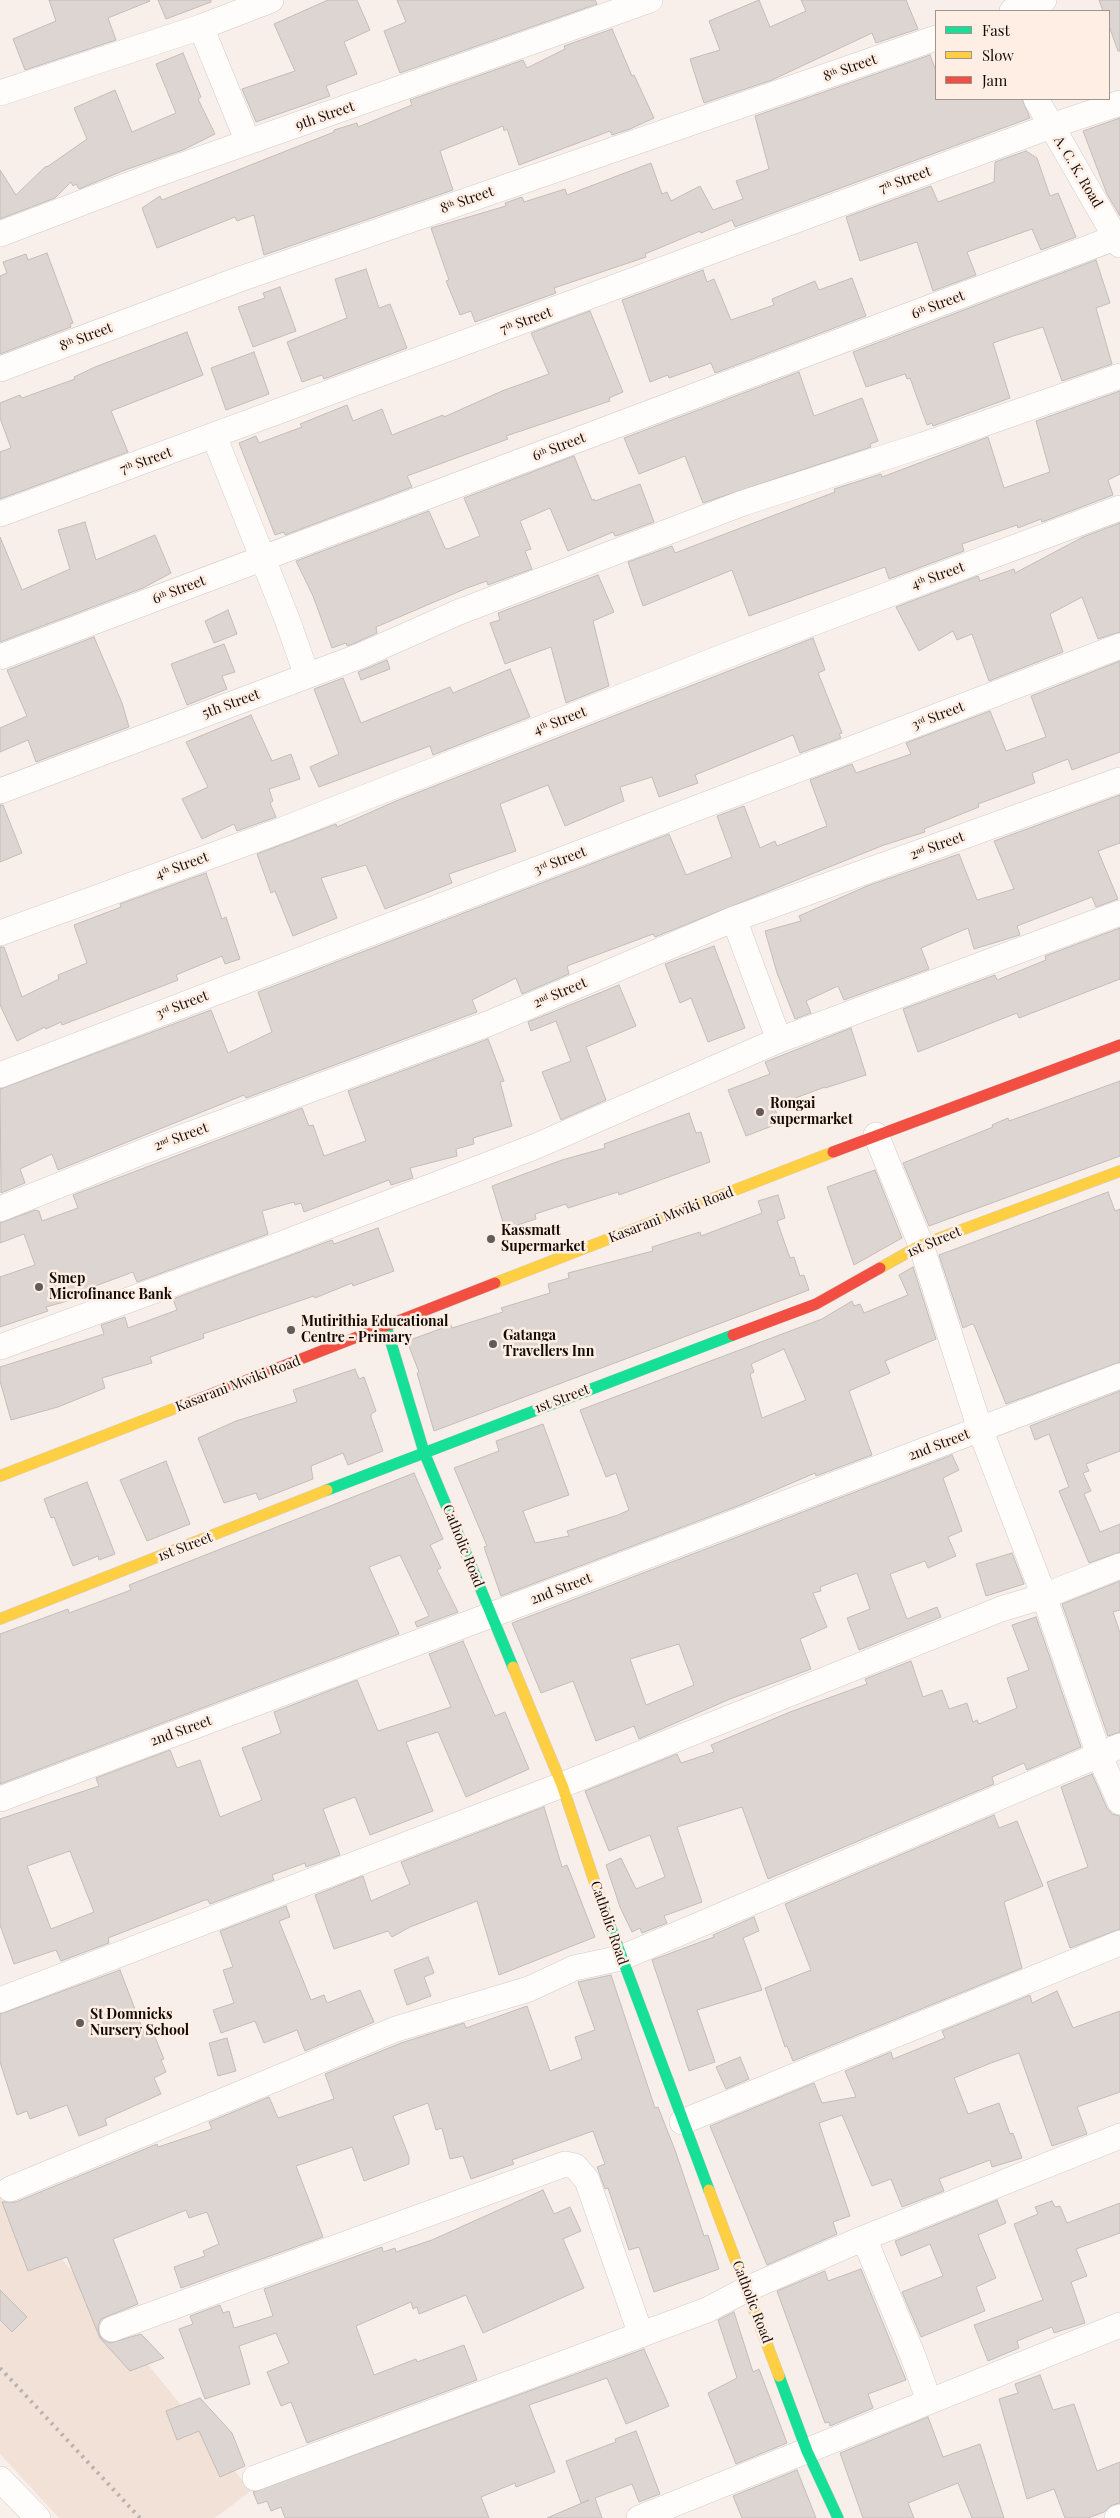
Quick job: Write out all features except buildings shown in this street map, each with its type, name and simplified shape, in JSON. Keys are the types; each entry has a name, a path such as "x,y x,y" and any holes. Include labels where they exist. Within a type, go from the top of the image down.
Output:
{"street":[{"path":"0,93 201,27 271,0"},
{"name":"9th Street","path":"0,234 152,176 650,0"},
{"path":"201,27 248,142"},
{"name":"8ᵗʰ Street","path":"0,369 240,279 935,38"},
{"name":"A. C. K. Road","path":"1037,100 1119,240"},
{"name":"7ᵗʰ Street","path":"0,514 1051,126 1120,103"},
{"name":"6ᵗʰ Street","path":"0,657 1119,240"},
{"name":"5th Street","path":"0,791 360,656 459,612 743,503 923,445 1120,376"},
{"path":"214,436 263,558 307,676"},
{"name":"4ᵗʰ Street","path":"0,933 282,830 752,645 1120,508"},
{"name":"3ʳᵈ Street","path":"0,1075 1120,646"},
{"name":"2ⁿᵈ Street","path":"0,1209 154,1147 490,1023 734,919 1120,780"},
{"path":"0,1347 271,1248 534,1148 780,1040 1120,913"},
{"path":"734,919 780,1040"},
{"name":"Kasarani Mwiki Road","path":"0,1476 876,1135 1120,1045"},
{"path":"876,1135 920,1245 980,1430 1044,1596 1110,1750 1120,1802"},
{"name":"1st Street","path":"0,1619 424,1452 816,1304 920,1245 1120,1171"},
{"name":"Catholic Road","path":"386,1326 424,1452 562,1786 621,1958 682,2122 807,2451 838,2518"},
{"name":"2nd Street","path":"0,1798 491,1615 1120,1376"},
{"path":"0,2000 562,1786 992,1613 1044,1596 1120,1566"},
{"path":"10,2189 396,2029 529,1989 574,1968 621,1958 1110,1750"},
{"path":"682,2122 1120,1943"},
{"path":"255,2478 581,2355 641,2336 707,2310 747,2289 864,2238 1120,2136"},
{"path":"112,2329 565,2164 575,2166 587,2180 641,2336"},
{"path":"864,2238 913,2356 928,2401"},
{"path":"639,2518 1120,2325"},
{"path":"0,2479 38,2518"}],"shaded area":[{"path":"0,2183 251,2491 215,2518 59,2518 0,2454"}],"railway":[{"path":"0,2368 140,2518"}],"traffic: fast":[{"path":"386,1326 424,1452 513,1667"},
{"path":"327,1490 733,1335"},
{"path":"603,1907 709,2190"},
{"path":"779,2376 807,2451 838,2518"}],"traffic: slow":[{"path":"495,1283 833,1152"},
{"path":"880,1268 921,1245 1120,1171"},
{"path":"0,1476 191,1402"},
{"path":"0,1619 327,1490"},
{"path":"513,1667 562,1785 603,1907"},
{"path":"709,2190 779,2376"}],"traffic: jam":[{"path":"833,1152 1120,1045"},
{"path":"733,1335 816,1304 880,1268"},
{"path":"191,1402 495,1283"}],"place":[{"name":"Rongai supermarket","path":"760,1112"},
{"name":"Kassmatt Supermarket","path":"491,1239"},
{"name":"Smep Microfinance Bank","path":"39,1287"},
{"name":"Mutirithia Educational Centre - Primary","path":"291,1330"},
{"name":"Gatanga Travellers Inn","path":"493,1344"},
{"name":"St Domnicks Nursery School","path":"80,2023"}]}
